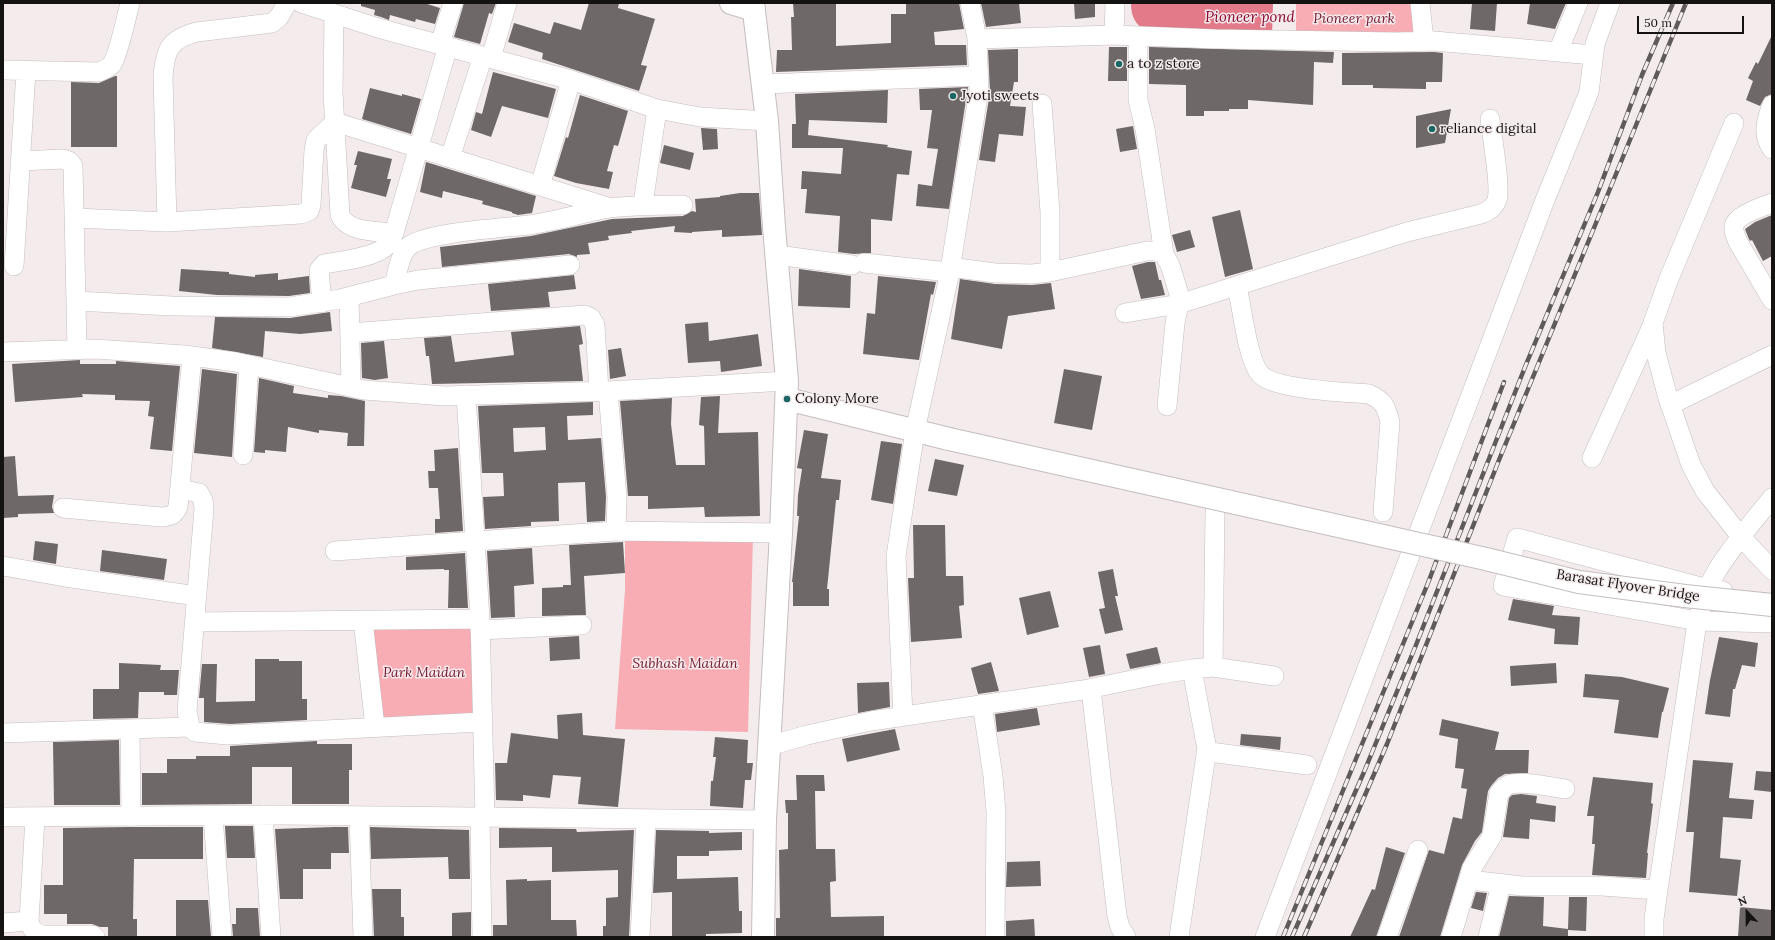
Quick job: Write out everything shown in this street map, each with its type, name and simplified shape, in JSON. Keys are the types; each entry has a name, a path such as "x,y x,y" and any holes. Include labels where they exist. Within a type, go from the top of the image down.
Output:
{"main road":[{"path":"731,3 753,7 767,121 787,390 781,532 765,820 763,937"},
{"name":"Barasat Flyover Bridge","path":"787,390 915,431 1486,559 1579,582 1685,596 1772,605"}],"street":[{"path":"3,70 98,72 108,68 112,64 116,55 130,3"},
{"path":"167,222 163,77 164,60 168,48 176,40 186,34 272,23 279,17 287,3"},
{"path":"301,3 378,28 571,80 657,109 700,116 767,121"},
{"path":"322,302 319,270 324,264 371,254 384,249 390,243 419,148 453,3"},
{"path":"450,158 507,3"},
{"path":"903,716 896,556 915,431 950,269 979,90 977,39 970,3"},
{"path":"1114,3 1114,35"},
{"path":"1420,3 1424,41"},
{"path":"1558,52 1578,3"},
{"path":"1265,937 1539,215 1589,92 1594,44 1610,3"},
{"path":"334,14 332,68 339,207 344,222 357,228 394,233"},
{"path":"977,39 1114,35 1382,42 1424,41 1593,55"},
{"path":"1138,36 1138,100 1145,129 1164,254 1170,265 1179,294 1166,406"},
{"path":"14,266 26,71"},
{"path":"762,84 978,76"},
{"path":"540,186 571,80"},
{"path":"1042,104 1050,212 1050,272"},
{"path":"1772,105 1766,123 1765,134 1772,149"},
{"path":"643,204 657,109"},
{"path":"1125,313 1179,304 1407,232 1481,214 1492,208 1497,200 1490,119"},
{"path":"75,218 167,222 292,216 308,211 311,205 314,150 316,140 335,122"},
{"path":"335,122 611,208"},
{"path":"1592,458 1654,323 1668,282 1734,123"},
{"path":"20,161 63,160 69,161 73,166 77,349"},
{"path":"1772,202 1738,219 1734,226 1734,233 1738,242 1772,300"},
{"path":"394,285 402,257 408,246 435,236 553,221 611,208 643,204 682,205"},
{"path":"777,255 858,264 1032,274 1050,272 1147,251 1156,251 1164,254"},
{"path":"76,301 248,308 290,307 349,297 394,285 477,273 570,265"},
{"path":"1237,286 1251,353 1255,365 1261,374 1270,380 1286,385 1369,394 1380,399 1386,407 1390,422 1383,512"},
{"path":"349,297 351,388"},
{"path":"350,334 585,315 591,318 594,325 604,391 617,497 616,531"},
{"path":"1654,323 1656,353 1670,405 1691,465 1705,491 1741,537 1772,570"},
{"path":"3,352 95,349 192,356 249,365 351,388 438,395 604,391 787,390"},
{"path":"1670,405 1772,355"},
{"path":"64,508 171,516 176,512 180,490 192,356"},
{"path":"243,455 249,365"},
{"path":"466,395 480,624 483,817 482,937"},
{"path":"180,490 199,493 203,500 204,509 187,711 190,727 195,732 227,735 482,722"},
{"path":"1654,937 1654,919 1658,890 1702,602 1714,575 1741,537 1772,498"},
{"path":"1213,667 1215,512"},
{"path":"335,551 616,531 781,532"},
{"path":"1772,596 1708,589 1517,538 1503,586 1698,621 1772,623"},
{"path":"3,566 65,577 197,596"},
{"path":"194,622 363,620 480,624 582,625"},
{"path":"363,620 375,728"},
{"path":"769,746 807,735 871,721 1091,689 1192,669 1213,667 1274,676"},
{"path":"1179,937 1207,748 1192,669"},
{"path":"1091,689 1118,916 1120,928 1126,937"},
{"path":"982,704 993,776 996,812 995,937"},
{"path":"3,733 190,727"},
{"path":"130,729 131,817"},
{"path":"1207,748 1210,752 1218,754 1307,765"},
{"path":"1451,937 1476,860 1492,836 1499,793 1509,785 1518,783 1565,789"},
{"path":"3,817 35,818 263,815 765,820"},
{"path":"263,815 272,937"},
{"path":"213,816 222,937"},
{"path":"359,816 363,937"},
{"path":"35,818 29,921 31,928 35,933 42,935 92,935 95,937"},
{"path":"640,937 646,819"},
{"path":"1387,937 1418,850"},
{"path":"1469,880 1522,886 1602,886 1658,890"},
{"path":"1488,937 1502,884"},
{"path":"3,923 29,921"}],"green space":[{"name":"Pioneer park","path":"1296,3 1412,3 1413,35 1296,35"},
{"name":"Subhash Maidan","path":"625,534 753,535 748,732 615,729 625,590"},
{"name":"Park Maidan","path":"472,621 476,718 379,724 371,626"}],"water":[{"name":"Pioneer pond","path":"1131,3 1273,3 1272,35 1147,32 1134,20"}],"building":[{"path":"361,3 424,3 440,8 435,24 416,19 415,22 390,15 389,20 374,15 375,10 361,6"},
{"path":"464,3 496,3 492,14 489,13 480,44 454,37"},
{"path":"589,3 619,3 618,8 655,19 641,65 647,66 639,91 542,59 543,53 508,42 514,23 550,34 554,22 581,30"},
{"path":"793,3 836,3 836,46 891,43 891,14 906,14 906,3 959,3 964,29 934,32 935,45 966,45 967,65 776,72 777,50 792,50 791,17 794,17"},
{"path":"981,3 1019,3 1021,23 986,27"},
{"path":"1074,3 1095,3 1095,17 1075,19"},
{"path":"1472,3 1497,3 1495,31 1470,29"},
{"path":"1530,3 1566,3 1555,29 1527,24"},
{"path":"1772,35 1772,94 1765,97 1760,106 1746,100 1753,81 1748,78 1756,62 1758,64"},
{"name":"a to z store","path":"1109,47 1127,47 1127,81 1108,81"},
{"path":"1149,47 1334,52 1333,63 1314,62 1313,105 1248,100 1248,109 1204,111 1204,116 1186,116 1186,85 1149,84"},
{"path":"1018,49 1018,82 1014,82 1010,106 1026,107 1023,136 999,134 995,162 979,160 990,92 988,50"},
{"path":"1342,53 1443,53 1442,82 1426,82 1426,89 1373,88 1373,85 1342,85"},
{"path":"493,72 556,89 548,118 502,106 491,137 471,130 476,112 482,114"},
{"path":"117,76 117,147 71,147 71,82 99,83"},
{"path":"968,87 949,209 916,206 918,184 932,186 938,149 927,148 932,110 920,110 919,89"},
{"path":"370,88 421,99 411,134 362,119"},
{"path":"888,90 887,123 809,120 808,135 888,145 887,147 912,151 909,175 897,174 892,221 871,219 871,253 854,254 838,252 840,216 805,213 807,189 801,189 802,171 841,174 843,148 792,148 792,124 796,124 795,94"},
{"path":"580,95 628,111 618,146 614,145 607,171 613,172 609,189 576,183 554,176 566,137 568,138"},
{"name":"reliance digital","path":"1451,109 1445,143 1416,148 1416,116"},
{"path":"1133,126 1137,149 1120,152 1116,129"},
{"path":"701,128 717,129 718,149 703,150"},
{"path":"664,145 694,153 690,170 660,163"},
{"path":"358,151 392,159 387,179 391,179 386,197 351,188 357,165 354,165"},
{"path":"426,162 536,196 532,213 518,215 482,204 483,201 443,191 442,198 420,192"},
{"path":"740,193 759,193 762,235 722,237 722,230 692,233 674,232 675,226 631,231 632,233 608,236 609,240 588,243 590,254 577,255 577,257 569,254 442,267 440,247 531,236 612,219 683,216 692,211 696,212 695,199 720,197"},
{"path":"1240,210 1253,269 1225,277 1212,217"},
{"path":"1772,215 1772,256 1763,261 1752,240 1750,241 1745,229 1755,222"},
{"path":"1190,230 1195,247 1177,252 1172,235"},
{"path":"1155,262 1159,280 1161,280 1165,295 1141,299 1132,266"},
{"path":"181,269 229,272 229,274 255,277 255,275 278,273 278,280 309,276 310,293 289,296 217,295 179,291"},
{"path":"799,269 851,276 850,308 798,306"},
{"path":"574,275 576,289 548,292 550,307 491,311 488,284"},
{"path":"878,276 936,282 933,295 931,294 919,360 863,354 867,313 875,314"},
{"path":"960,279 995,284 1032,285 1051,283 1055,309 1008,316 1002,349 951,339"},
{"path":"330,312 332,331 300,334 265,331 263,357 212,348 215,317 290,318"},
{"path":"708,322 709,341 758,334 762,366 721,372 720,361 688,363 685,324"},
{"path":"580,326 583,344 579,345 583,381 432,384 429,356 426,356 424,338 451,336 455,362 514,355 511,332"},
{"path":"384,341 388,378 375,380 362,378 361,343"},
{"path":"621,348 626,376 610,379 608,350"},
{"path":"80,360 80,364 116,364 116,361 180,366 172,451 150,449 154,417 148,416 150,401 115,400 115,395 82,394 83,397 15,402 12,364"},
{"path":"202,369 237,374 232,457 194,453"},
{"path":"1064,369 1102,376 1092,430 1054,423"},
{"path":"259,378 294,386 293,393 328,398 328,395 341,396 365,401 364,446 347,446 348,433 319,430 319,433 288,427 286,452 265,450 265,453 254,452"},
{"path":"720,396 718,433 758,432 760,516 705,517 704,507 648,509 648,496 628,496 620,401 672,398 671,424 676,465 705,465 704,426 699,425 701,397"},
{"path":"593,402 593,415 567,416 568,440 601,438 606,497 605,521 587,522 585,482 558,483 559,521 531,522 531,526 485,529 483,497 504,496 503,473 482,473 478,406","holes":["545,427 546,450 514,452 513,428"]},
{"path":"804,430 828,434 821,478 841,480 839,500 836,500 827,589 829,589 829,606 793,606 792,582 799,516 797,516 798,495 802,469 797,468"},
{"path":"881,441 902,444 893,504 871,500"},
{"path":"458,448 463,531 435,533 435,519 440,519 438,488 429,488 428,471 435,471 434,450"},
{"path":"15,456 18,496 54,495 52,507 54,513 18,514 18,517 3,518 3,457"},
{"path":"935,459 964,465 957,496 928,491"},
{"path":"913,525 945,525 946,576 963,576 964,605 959,606 962,638 911,642 908,578 914,578"},
{"path":"35,541 58,544 56,564 33,560"},
{"path":"623,542 625,573 584,576 586,615 542,616 542,588 571,585 569,545"},
{"path":"532,548 534,584 514,586 515,617 491,618 487,551"},
{"path":"102,550 167,559 164,580 100,571"},
{"path":"465,553 468,608 448,608 449,570 406,570 406,557"},
{"path":"1113,569 1118,596 1115,596 1123,630 1105,634 1099,609 1105,608 1098,572"},
{"path":"1050,591 1059,627 1027,635 1019,598"},
{"path":"1513,599 1554,606 1552,615 1580,617 1578,645 1554,644 1555,629 1508,620"},
{"path":"579,636 580,659 550,661 549,638"},
{"path":"1719,637 1758,643 1755,667 1742,665 1735,689 1733,689 1730,717 1705,714"},
{"path":"1100,645 1105,674 1089,677 1083,648"},
{"path":"1157,647 1161,663 1130,669 1126,654"},
{"path":"255,659 302,661 302,699 307,699 307,720 230,724 204,722 204,698 199,698 202,664 217,664 216,702 255,701"},
{"path":"991,662 999,691 978,694 971,668"},
{"path":"119,663 161,665 160,670 179,670 177,695 164,695 164,692 139,692 138,718 93,719 93,689 119,689"},
{"path":"1556,663 1557,683 1511,686 1510,666"},
{"path":"1585,674 1622,677 1669,688 1662,712 1658,738 1614,733 1619,700 1583,697"},
{"path":"889,682 890,707 858,713 857,683"},
{"path":"1037,708 1040,725 997,732 995,714"},
{"path":"582,713 583,735 625,739 618,807 578,804 581,777 553,775 550,798 523,795 523,801 496,800 495,763 507,763 511,733 558,739 557,715"},
{"path":"1442,719 1499,732 1495,750 1529,750 1528,773 1505,774 1498,778 1488,791 1482,832 1475,841 1462,865 1440,937 1399,937 1429,850 1444,854 1453,817 1462,819 1467,789 1461,788 1464,769 1455,768 1458,739 1439,735"},
{"path":"895,729 900,750 847,762 842,739"},
{"path":"1241,734 1281,737 1280,750 1240,745"},
{"path":"715,737 748,740 747,763 753,763 751,780 745,780 743,808 710,806 711,781 713,781 716,757 713,757"},
{"path":"119,740 120,805 54,805 53,742"},
{"path":"317,741 317,744 352,744 352,770 349,770 349,804 292,804 292,767 252,767 252,804 142,805 142,773 167,773 167,759 196,759 196,756 230,756 230,746"},
{"path":"1693,760 1733,763 1729,798 1754,800 1752,819 1723,817 1720,858 1741,860 1737,896 1689,892 1694,832 1686,832"},
{"path":"1756,771 1772,772 1772,792 1754,790"},
{"path":"796,775 824,775 825,791 815,791 816,849 835,849 836,881 830,882 831,917 884,916 884,937 776,937 776,918 780,918 779,850 788,849 788,813 786,813 785,800 797,800"},
{"path":"1593,777 1653,783 1651,803 1653,804 1647,853 1646,878 1592,875 1595,844 1592,844 1594,816 1587,816"},
{"path":"1521,794 1537,796 1536,803 1556,806 1555,822 1530,819 1529,839 1503,837 1509,798 1512,795"},
{"path":"225,826 253,826 255,858 227,858"},
{"path":"203,827 203,859 134,859 133,919 137,919 137,936 108,936 108,927 100,927 92,924 67,924 67,914 44,914 44,885 63,885 63,828"},
{"path":"348,827 349,853 331,853 331,869 303,869 303,899 280,899 275,829"},
{"path":"370,827 469,830 470,879 449,879 448,857 371,859"},
{"path":"499,828 576,829 577,832 634,830 629,937 603,937 603,926 606,926 606,898 618,897 618,870 552,872 552,847 499,848"},
{"path":"656,830 709,831 709,833 742,832 742,850 709,851 709,856 677,856 677,879 738,877 739,911 742,911 742,933 706,934 706,937 672,937 672,892 653,893"},
{"path":"1386,847 1405,853 1376,937 1350,937 1372,889 1375,890"},
{"path":"1040,861 1041,886 1006,887 1007,862"},
{"path":"527,879 527,881 551,880 551,920 576,920 577,937 493,937 493,925 507,925 506,880"},
{"path":"372,889 401,889 401,917 404,917 404,937 374,937"},
{"path":"1476,892 1487,893 1483,911 1471,908"},
{"path":"1509,896 1544,897 1543,926 1568,929 1569,897 1587,897 1586,931 1568,930 1568,937 1499,937"},
{"path":"176,900 208,900 211,937 176,937"},
{"path":"1740,907 1772,910 1772,937 1738,937"},
{"path":"236,908 258,908 260,937 233,937 232,924 236,924"},
{"path":"471,912 471,937 452,937 452,913"},
{"path":"1034,919 1035,937 1006,937 1006,921"}],"railway":[{"path":"1292,937 1364,772 1416,645 1525,367 1598,192 1642,75 1673,3"},
{"path":"1304,937 1387,744 1499,460 1686,3"},
{"path":"1283,937 1428,583 1504,382"}],"place":[{"name":"a to z store","path":"1119,64"},
{"name":"Jyoti sweets","path":"953,96"},
{"name":"reliance digital","path":"1432,129"},
{"name":"Colony More","path":"787,399"}]}
